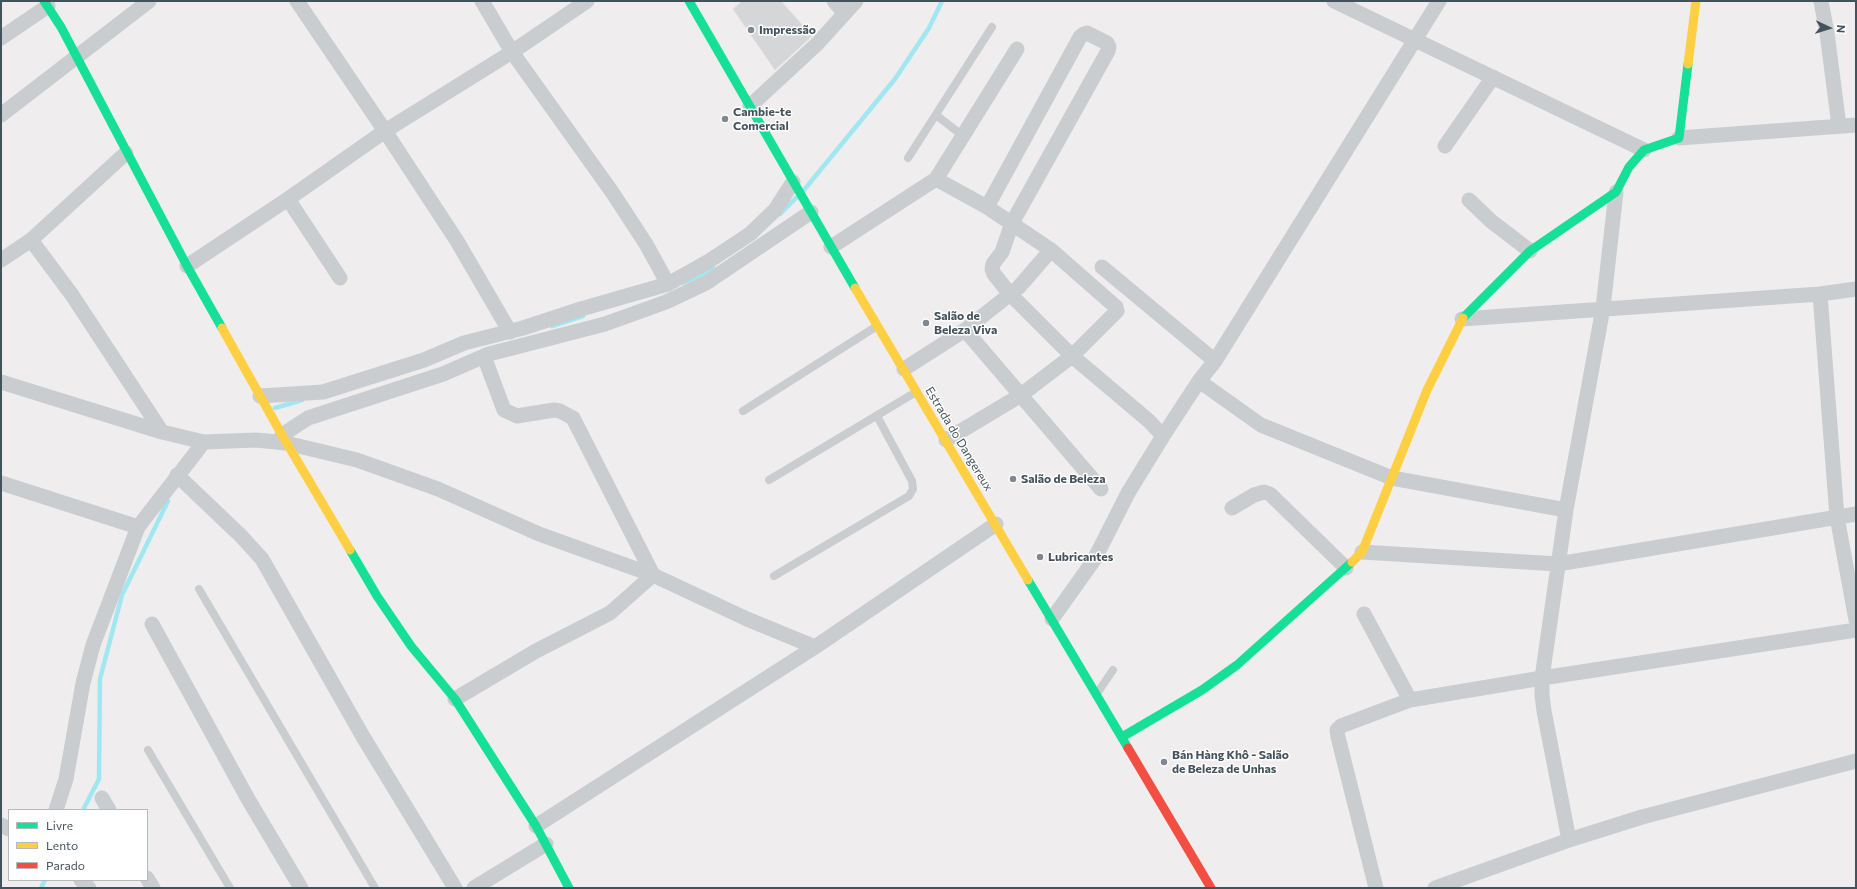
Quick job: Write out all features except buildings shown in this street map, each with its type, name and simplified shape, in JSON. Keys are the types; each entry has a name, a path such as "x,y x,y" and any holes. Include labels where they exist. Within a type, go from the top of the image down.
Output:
{"street":[{"path":"1,115 149,1"},
{"path":"297,1 385,131 472,265 510,332"},
{"path":"482,1 512,52 612,192 646,244 668,284"},
{"path":"187,266 288,199 385,131 512,52 587,1"},
{"name":"Estrada do Dangereux","path":"689,1 831,247 1211,888"},
{"path":"834,1 844,13"},
{"path":"750,106 818,44 856,1"},
{"path":"1334,1 1644,150"},
{"path":"1052,619 1094,560 1128,493 1163,436 1199,381 1215,361 1439,1"},
{"path":"1679,138 1696,1"},
{"path":"1821,1 1827,33 1839,126"},
{"path":"1,38 46,4 61,27 187,266 284,439 376,596 411,646 455,699 536,826 568,888"},
{"path":"987,207 1080,37 1087,33 1106,43 1109,47 1108,51 1012,223 1004,246 993,264 992,269 994,274 1009,293 1072,356 1149,422 1163,436"},
{"path":"831,247 936,179 1017,50"},
{"path":"1445,146 1493,77"},
{"path":"1569,840 1544,711 1542,678 1566,510 1604,308 1616,192 1629,167 1644,150 1679,138 1856,125"},
{"path":"1,260 31,240 126,152"},
{"path":"936,179 987,207 1051,250 1116,307 1117,312 1072,356 1021,396 946,440"},
{"path":"260,396 323,392 424,360 464,343 510,332 668,284 709,261 750,234 775,210 794,183"},
{"path":"1122,737 1202,690 1237,665 1362,552 1427,390 1462,319 1498,281 1530,251 1616,192"},
{"path":"288,199 340,278"},
{"path":"1469,200 1491,221 1530,251"},
{"path":"284,439 308,418 444,374 490,354 605,324 666,302 706,283 807,206"},
{"path":"31,240 76,302 162,432"},
{"path":"904,369 965,330 1026,280 1051,250"},
{"path":"1102,267 1215,361"},
{"path":"1462,319 1820,294 1856,290"},
{"path":"1820,294 1837,517 1856,620"},
{"path":"965,330 1101,489"},
{"path":"486,356 485,360 504,410 517,416 554,410 560,411 573,418 653,575"},
{"path":"1199,381 1261,425 1392,478 1566,510"},
{"path":"1,386 1,382 162,432 204,442 284,439 357,460 438,489 539,534 653,575 747,619 815,647"},
{"path":"56,809 66,779 84,683 93,645 138,527 204,442"},
{"path":"177,475 241,536 262,559 362,735 455,888"},
{"path":"1,483 138,527"},
{"path":"1232,508 1254,495 1264,492 1270,494 1346,568"},
{"path":"1362,552 1558,564 1856,514"},
{"path":"536,826 815,647 996,524"},
{"path":"455,699 536,651 610,612 653,575"},
{"path":"1364,614 1410,700"},
{"path":"152,624 248,799 301,888"},
{"path":"1376,888 1337,730 1341,726 1410,700 1542,678 1856,630"},
{"path":"1435,888 1569,840 1642,817 1856,761"},
{"path":"474,888 546,844"}],"lane":[{"path":"908,158 992,27"},
{"path":"936,115 963,136"},
{"path":"743,411 878,326"},
{"path":"769,480 917,392"},
{"path":"774,576 909,496 913,489 912,481 877,416"},
{"path":"199,589 375,888"},
{"path":"1096,695 1113,670"},
{"path":"148,750 230,888"}],"waterway":[{"path":"804,190 895,79 929,28 942,1"},
{"path":"780,214 796,198"},
{"path":"683,283 697,277 713,267"},
{"path":"552,326 583,316"},
{"path":"275,408 302,400"},
{"path":"84,809 99,779 100,679 122,595 168,501"},
{"path":"41,888 44,881"}],"traffic: fast":[{"path":"44,1 61,27 187,266 222,328"},
{"path":"689,1 855,288"},
{"path":"1463,318 1530,251 1616,192 1629,167 1644,150 1679,138 1688,64"},
{"path":"350,550 377,596 411,646 455,699 536,826 569,888"},
{"path":"1122,737 1202,690 1237,665 1352,562"},
{"path":"1028,580 1128,748"}],"traffic: slow":[{"path":"1688,64 1696,1"},
{"path":"855,288 1028,580"},
{"path":"1352,562 1362,552 1427,390 1463,318"},
{"path":"222,328 282,435 350,550"}],"traffic: jam":[{"path":"1128,748 1211,888"}],"place":[{"name":"Impressão","path":"751,30"},
{"name":"Cambie-te Comercial","path":"725,119"},
{"name":"Salão de Beleza Viva","path":"926,323"},
{"name":"Salão de Beleza","path":"1013,479"},
{"name":"Lubricantes","path":"1040,557"},
{"name":"Bán Hàng Khô - Salão de Beleza de Unhas","path":"1164,762"}]}
